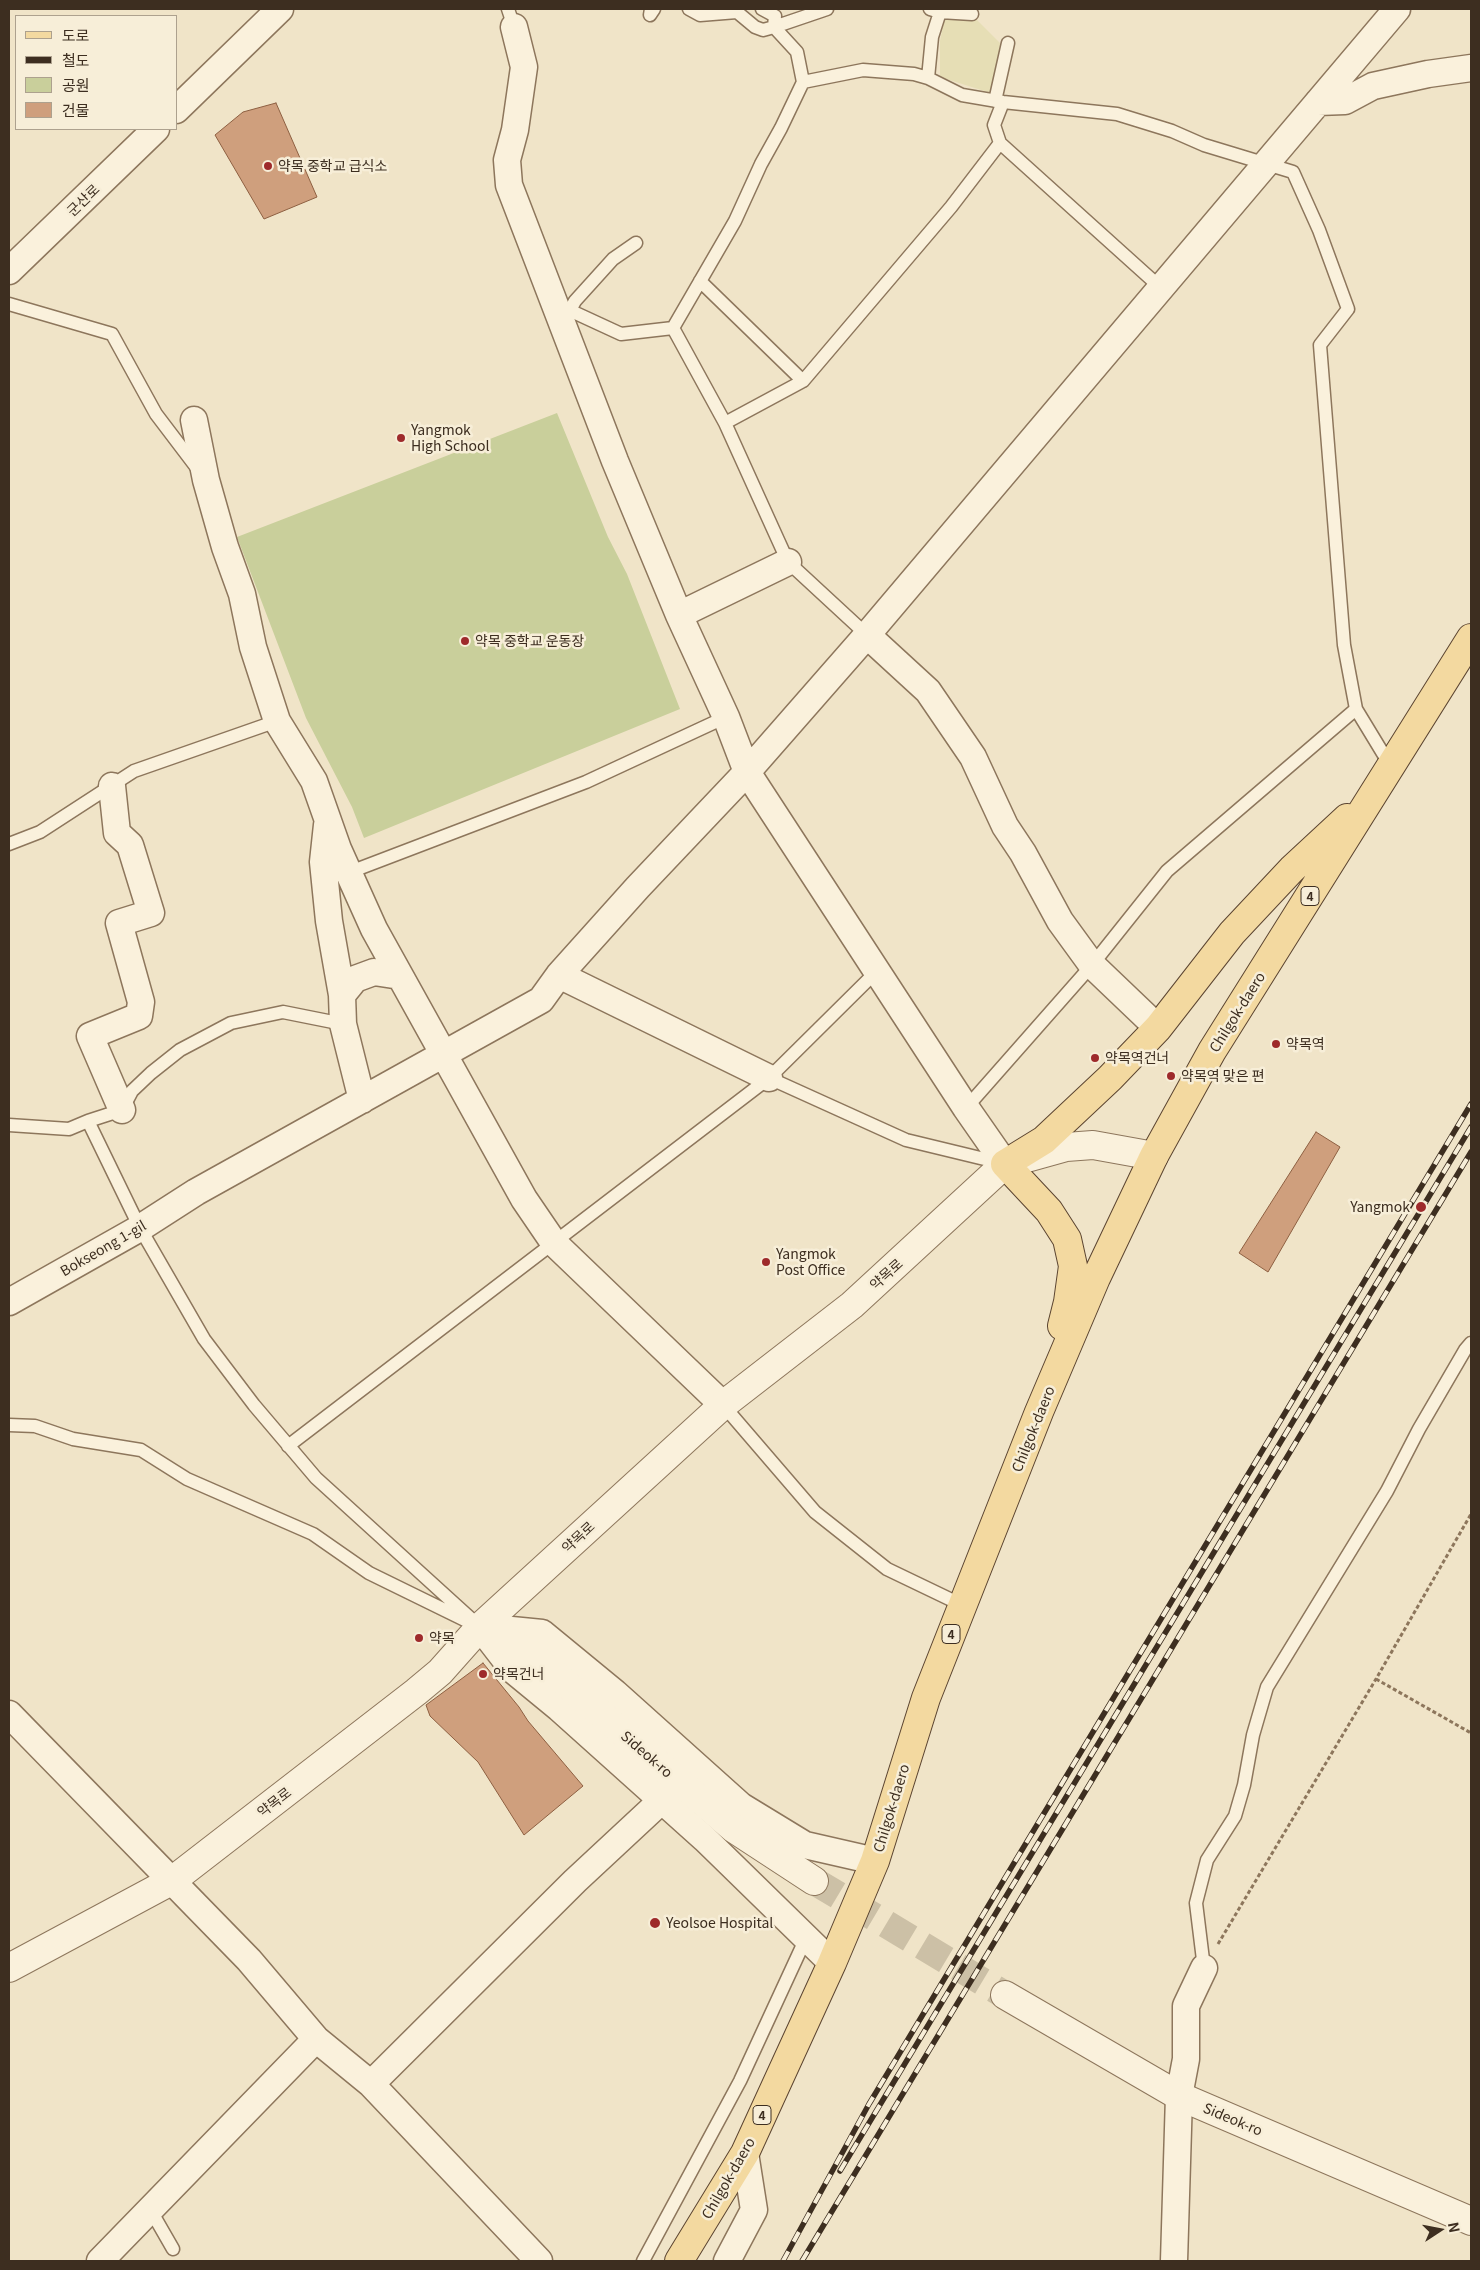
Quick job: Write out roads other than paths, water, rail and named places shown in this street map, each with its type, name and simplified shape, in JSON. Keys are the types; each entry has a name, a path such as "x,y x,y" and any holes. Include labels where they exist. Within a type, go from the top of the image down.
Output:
{"main road":[{"name":"Chilgok-daero","path":"679,2261 745,2153 832,1963 875,1861 926,1698 1039,1412 1096,1278 1154,1156 1212,1052 1370,796 1471,638"},
{"path":"1039,1412 1068,1302 1073,1266 1067,1239 1049,1211 1006,1164 1044,1140 1110,1078 1158,1028 1239,926 1292,869 1370,796"}],"street":[{"path":"178,108 280,9"},
{"name":"Bokseong 1-gil","path":"9,1302 140,1228 196,1192 541,1000 559,975 654,869 748,772 868,635 1396,9"},
{"path":"514,15 524,68 515,130 507,160 509,186 563,307 615,461 679,615 726,717 748,772 966,1108 1006,1164"},
{"path":"1318,102 1345,101 1373,86 1428,74 1471,68"},
{"name":"군산로","path":"9,271 155,130"},
{"path":"194,420 206,480 225,547 242,594 253,647 277,722 314,780 338,849 350,872 374,929 524,1199 554,1243 722,1405"},
{"path":"679,615 788,562"},
{"path":"868,635 934,698 974,757 1005,826 1023,853 1060,921 1092,965 1158,1028"},
{"path":"112,786 117,833 130,845 151,913 119,923 141,1002 139,1016 90,1036 122,1110"},
{"path":"328,817 322,862 329,921 342,995 343,1024 362,1100"},
{"path":"342,995 355,979 374,972 400,976"},
{"path":"559,975 769,1078"},
{"name":"약목로","path":"9,1968 173,1880 416,1692 440,1672 480,1627 722,1405 852,1305 1006,1164 1066,1147 1092,1145 1154,1156"},
{"path":"480,1627 514,1671 586,1732 705,1839 832,1963"},
{"path":"480,1627 542,1633 635,1711 741,1806 805,1845 875,1861"},
{"name":"Sideok-ro","path":"480,1627 533,1654 733,1828 814,1881"},
{"path":"9,1714 249,1960 316,2039 371,2084 539,2261"},
{"path":"371,2084 575,1881 661,1801"},
{"path":"1174,2261 1179,2096 1186,2059 1186,2006 1204,1968"},
{"name":"Sideok-ro","path":"1005,1995 1179,2096 1471,2220"},
{"path":"100,2261 316,2039"},
{"path":"727,2261 754,2210 745,2153"}],"lane":[{"path":"689,9 700,15 737,12 755,27 763,30 827,9"},
{"path":"673,328 735,221 761,164 803,82 797,52 774,27 775,16 762,9"},
{"path":"928,78 935,10 972,14"},
{"path":"1008,43 994,125 1000,143 1161,288"},
{"path":"803,82 863,70 914,74 928,78 962,95 999,102 1117,114 1172,131 1204,145 1294,172 1319,230 1348,309 1320,345 1344,645 1356,709 1390,766"},
{"path":"725,423 803,381 951,207 1000,143"},
{"path":"636,243 612,259 563,307 620,334 673,328"},
{"path":"700,281 803,381"},
{"path":"9,304 112,334 156,414 206,480"},
{"path":"673,328 725,423 788,562 868,635"},
{"path":"966,1108 1092,965 1166,871 1356,709"},
{"path":"350,872 586,782 726,717"},
{"path":"9,844 40,832 134,771 277,722"},
{"path":"288,1446 769,1078 876,971"},
{"path":"9,1125 69,1129 122,1110 132,1091 151,1073 180,1050 231,1023 283,1012 343,1024"},
{"path":"769,1078 906,1140 1006,1164"},
{"path":"88,1121 140,1228 204,1339 288,1446 316,1478 480,1627"},
{"path":"1204,1968 1196,1903 1207,1860 1235,1816 1244,1785 1253,1734 1267,1687 1387,1491 1419,1430 1465,1350 1471,1343"},
{"path":"722,1405 816,1512 887,1569 962,1605"},
{"path":"9,1424 35,1426 73,1439 141,1450 187,1479 313,1534 369,1573 480,1627"},
{"path":"643,2261 740,2081 806,1938"},
{"path":"150,2209 172,2250"}],"tunnel":[{"path":"814,1881 1005,1995"}],"railway":[{"path":"783,2261 869,2104 1471,1104"},
{"path":"840,2171 1471,1127"},
{"path":"802,2261 1471,1152"}],"place":[{"name":"약목 중학교 급식소","path":"268,166"},
{"name":"Yangmok High School","path":"401,438"},
{"name":"약목 중학교 운동장","path":"465,641"},
{"name":"약목역","path":"1276,1044"},
{"name":"약목역건너","path":"1095,1058"},
{"name":"약목역 맞은 편","path":"1171,1076"},
{"name":"Yangmok","path":"1421,1207"},
{"name":"Yangmok Post Office","path":"766,1262"},
{"name":"약목","path":"419,1638"},
{"name":"약목건너","path":"483,1674"},
{"name":"Yeolsoe Hospital","path":"655,1923"}]}
